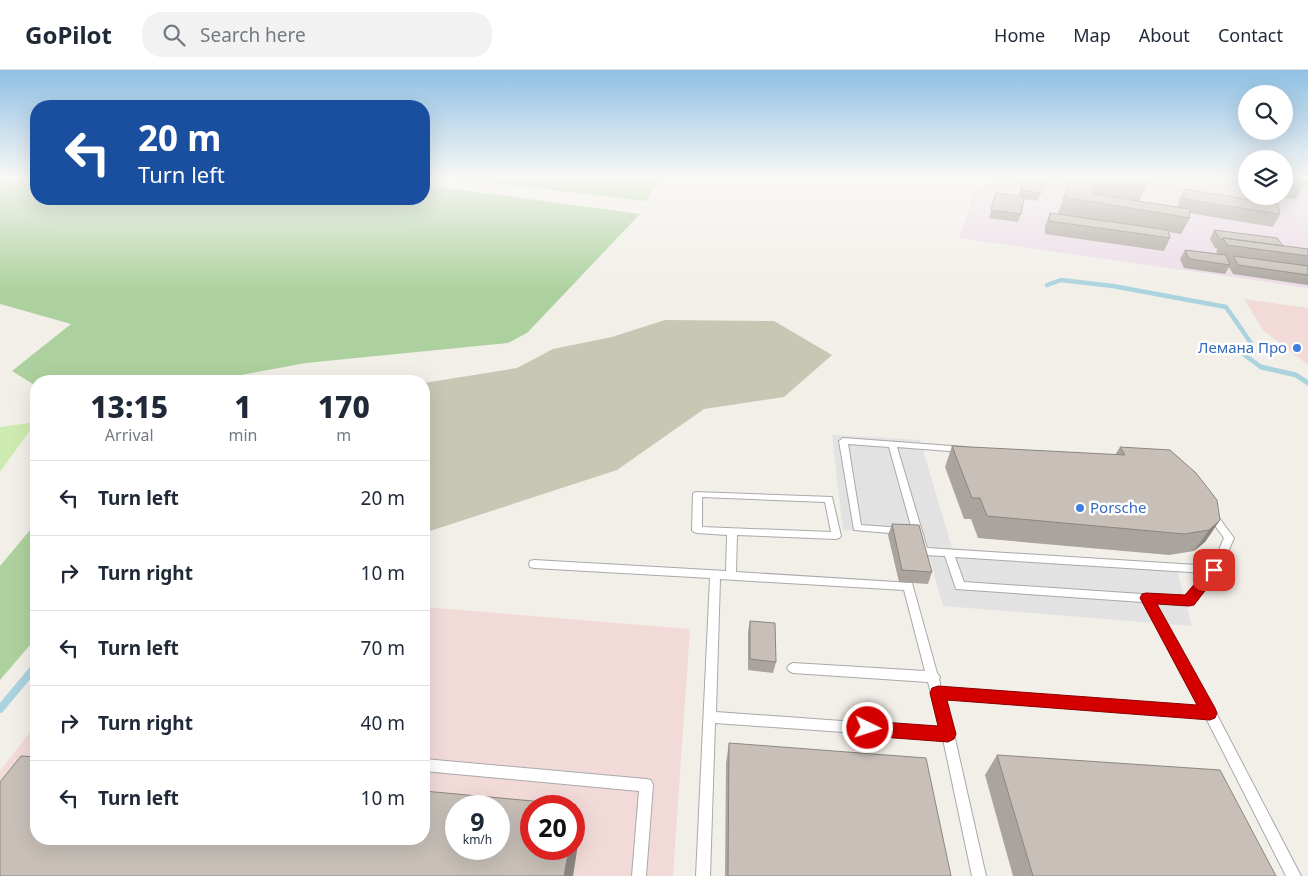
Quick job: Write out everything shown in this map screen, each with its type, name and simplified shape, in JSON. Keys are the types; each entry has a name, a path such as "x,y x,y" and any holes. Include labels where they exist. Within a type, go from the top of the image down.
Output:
{"lane":[{"path":"918,532 857,528 843,441 970,449"},
{"path":"892,444 923,551 1214,570"},
{"path":"698,494 829,499 836,536 751,532 732,532 697,530 698,494"},
{"path":"950,553 960,586 1189,601 1214,570 1229,538 1208,507"},
{"path":"731,575 732,532"},
{"path":"534,564 908,586 938,693 979,876"},
{"path":"703,876 715,574"},
{"path":"1146,598 1210,713 1294,876"},
{"path":"793,668 934,677"},
{"path":"938,693 1210,713"},
{"path":"709,717 948,734"},
{"path":"430,766 646,785 639,876"}],"shaded area":[{"path":"967,215 1308,215 1308,288 959,238"},
{"name":"Лемана Про","path":"1244,299 1308,308 1308,365 1263,330"},
{"path":"665,320 774,321 832,355 784,397 704,409 617,470 430,531 430,382 517,368 553,349 612,337"},
{"path":"832,435 920,440 952,548 1176,566 1192,626 943,606 923,535 843,530"},
{"path":"430,607 690,629 673,876 0,876 0,771 30,732 30,845 430,845"}],"green space":[{"path":"0,215 639,215 527,333 508,343 306,363 241,375 30,375 30,382 12,371 71,324 0,304"},
{"path":"30,423 30,430 0,472 0,427"},
{"path":"30,530 30,645 0,680 0,566"}],"building":[{"path":"1050,215 1061,215 1168,230 1170,238 1049,221"},
{"path":"1170,215 1190,215 1190,218"},
{"path":"1214,230 1277,238 1283,246 1223,238 1222,240"},
{"path":"1223,238 1308,249 1308,256 1227,245"},
{"path":"1185,250 1226,255 1230,265 1189,259"},
{"path":"1233,256 1308,266 1308,275 1238,265"},
{"path":"952,446 1125,455 1120,447 1170,450 1196,473 1217,500 1220,520 1209,530 1184,534 987,516 980,498 972,498"},
{"path":"892,524 919,525 932,572 902,570"},
{"path":"750,621 775,623 776,662 750,659"},
{"path":"729,743 926,758 951,876 728,876"},
{"path":"997,755 1220,770 1276,876 1033,876"},
{"path":"21,756 30,757 30,845 430,845 430,792 467,795 445,795 445,860 510,860 510,799 520,800 520,860 567,860 564,876 0,876 0,782"}],"waterway":[{"path":"1047,285 1061,280 1113,286 1226,307 1251,343 1239,351 1261,367"},
{"path":"1261,367 1267,368"},
{"path":"1261,367 1296,375 1308,383"},
{"path":"0,709 30,673"}],"place":[{"name":"Лемана Про","path":"1297,348"},
{"name":"Porsche","path":"1080,508"}],"route":[{"path":"868,728 948,734 938,693 1210,713 1146,598 1189,601 1214,570"}]}
